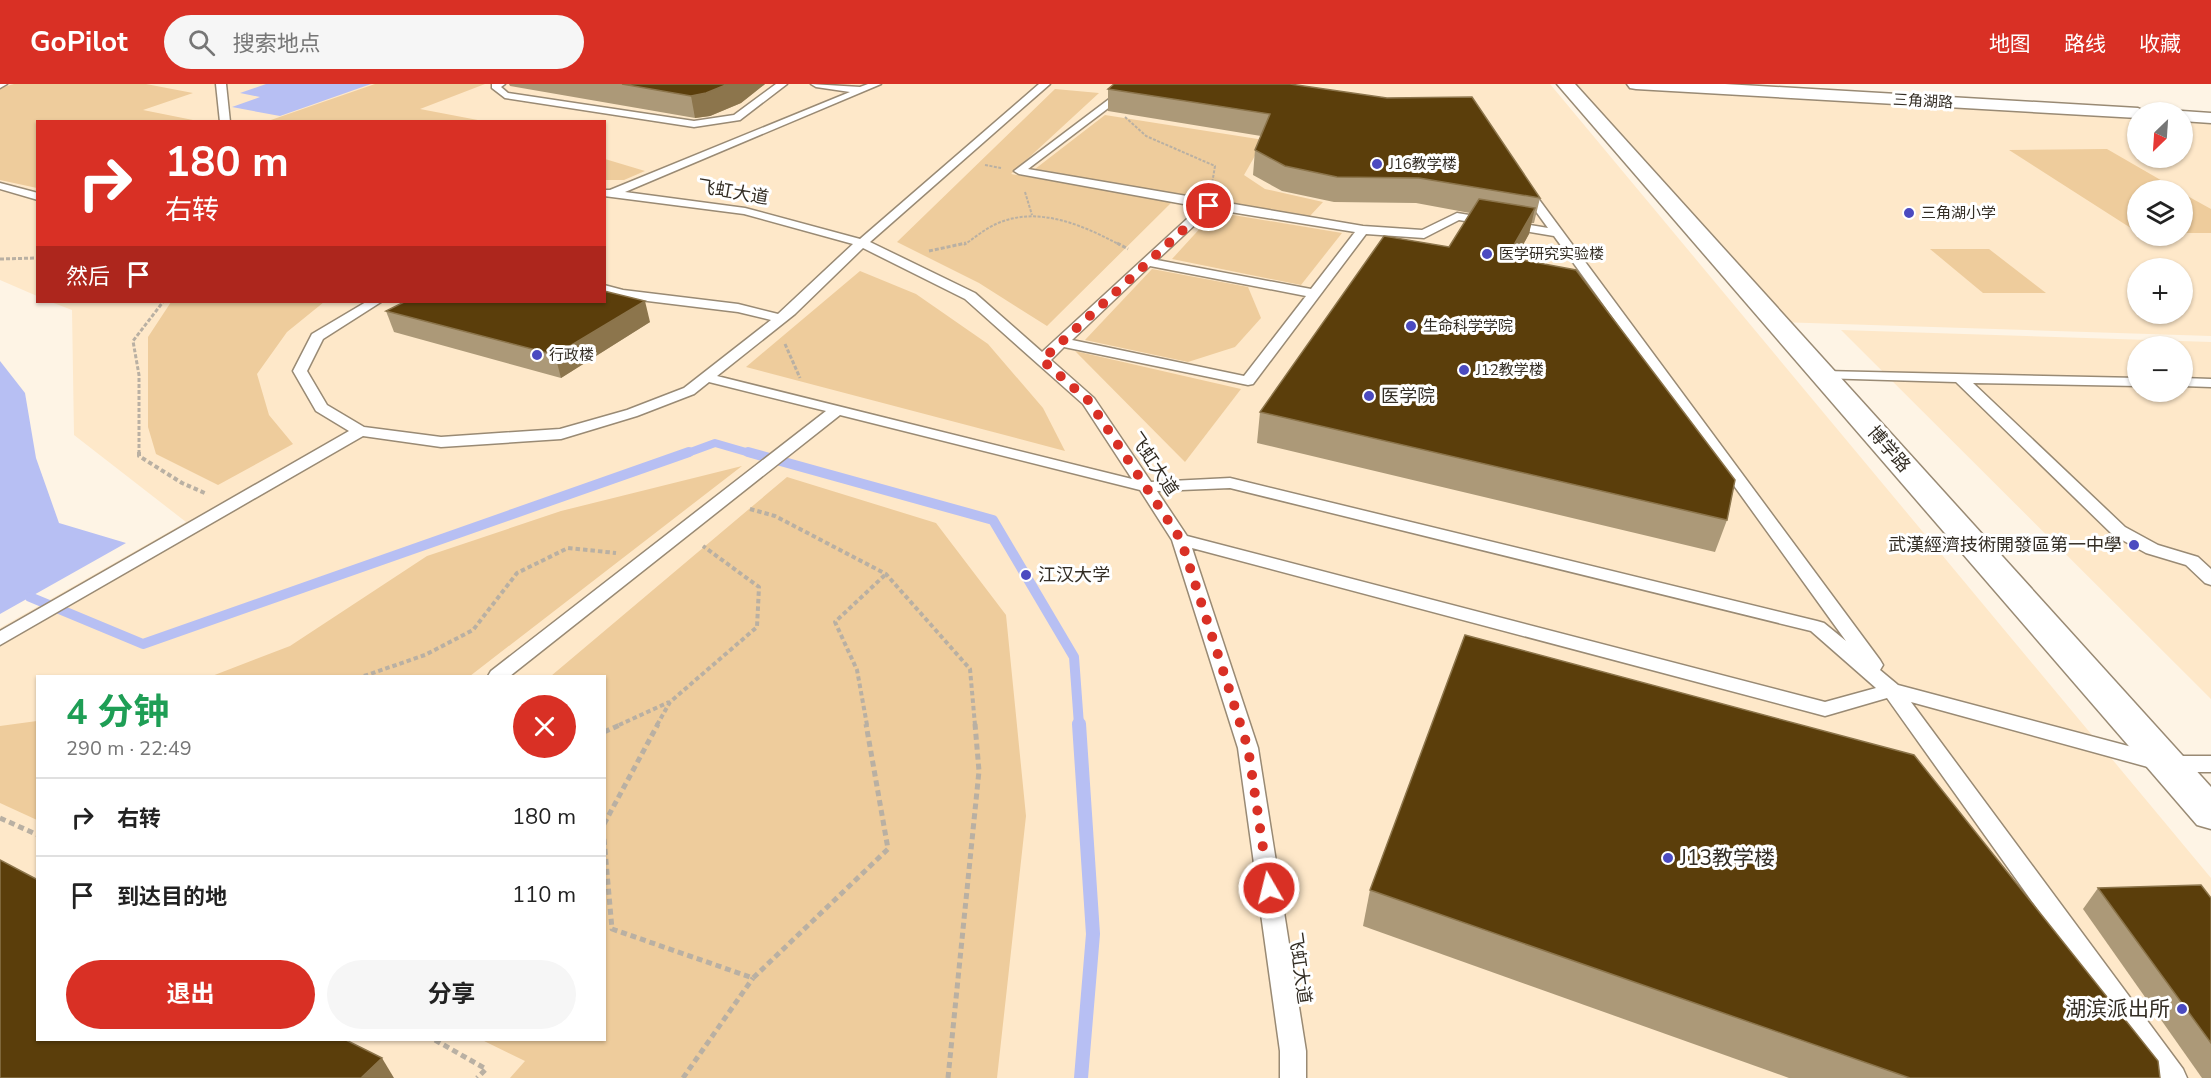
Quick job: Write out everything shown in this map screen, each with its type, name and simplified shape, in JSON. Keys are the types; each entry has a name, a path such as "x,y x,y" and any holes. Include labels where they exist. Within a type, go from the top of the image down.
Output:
{"street":[{"name":"博学路","path":"1566,84 2211,814"},
{"name":"三角湖路","path":"1636,84 2127,112"},
{"path":"2193,117 2211,118"}],"lane":[{"path":"221,84 225,120"},
{"path":"500,84 495,86 505,95 693,124 737,118 782,84"},
{"path":"816,84 861,90"},
{"path":"608,195 876,84"},
{"path":"372,303 317,337 300,371 321,408 360,431 441,442 561,434 632,413 689,391 778,320 862,243 1045,84"},
{"path":"1135,84 1019,171 1209,206 1363,230 1424,234 1457,216 1558,233"},
{"path":"1518,179 2174,1078"},
{"path":"0,186 36,195"},
{"name":"飞虹大道","path":"608,195 745,211 862,243 970,296 1089,401 1181,540 1248,748 1293,1052 1293,1078"},
{"path":"1042,360 1209,206"},
{"path":"1061,342 1248,381 1363,230"},
{"path":"1148,262 1315,294"},
{"path":"606,290 623,294 738,308 778,320"},
{"path":"1824,375 2127,382"},
{"path":"706,377 1146,487 1230,483 1817,627 1891,690 2166,764 2211,764"},
{"path":"1960,378 2119,531 2152,549 2192,561 2211,579"},
{"path":"2193,382 2211,383"},
{"path":"499,675 837,410"},
{"path":"0,639 360,431"},
{"path":"1181,540 1825,709 1891,690"}],"path":[{"path":"1099,111 1122,115 1146,136 1215,166 1209,206"},
{"path":"900,262 923,252 964,245 996,224 1032,214 1086,227 1121,243 1148,262"},
{"path":"0,259 36,258"},
{"path":"162,303 133,341 139,375 139,456 182,483 233,504"},
{"path":"778,320 812,404"},
{"path":"721,501 775,516 886,574 970,669 979,771 948,1078"},
{"path":"606,731 670,702 757,627 759,587 704,547 679,534"},
{"path":"367,675 425,655 473,630 518,573 568,548 610,551 643,562"},
{"path":"683,1078 753,978 888,849 857,670 835,622 886,574"},
{"path":"606,820 670,702"},
{"path":"0,818 36,834"},
{"path":"606,862 612,929 753,978"},
{"path":"437,1041 486,1069 477,1078"}],"shaded area":[{"name":"江汉大学","path":"0,84 1550,84 2211,878 2211,1078 0,1078 0,628 186,522 74,435 72,310 54,303 606,303 606,120 36,120 36,296 0,280"},
{"path":"14,84 146,84 193,93 143,110 193,120 36,120 36,188 0,180 0,88"},
{"path":"375,84 485,84 420,109 478,120 271,120"},
{"name":"三角湖小学","path":"1566,84 1636,84 2127,112 2127,168 2193,168 2193,117 2211,118 2211,336 1777,322"},
{"path":"1055,89 1099,93 1011,174 1172,202 1047,326 979,283 897,242"},
{"path":"1105,115 1264,140 1244,175 1265,189 1323,202 1309,217 1035,169"},
{"path":"2107,149 2127,161 2127,168 2140,168 2161,180 2127,180 2127,226 2009,150"},
{"path":"606,159 645,171 624,180 606,180"},
{"path":"2193,199 2211,209 2211,233 2193,233"},
{"path":"1215,212 1342,233 1301,285 1172,259"},
{"path":"1930,249 1989,249 2046,293 1983,293"},
{"path":"1152,269 1248,287 1261,318 1235,347 1188,362 1085,340"},
{"path":"860,271 916,294 988,344 1043,408 1065,451 746,367"},
{"path":"170,303 323,303 287,332 257,374 269,415 293,444 218,485 156,454 148,427 148,337"},
{"name":"武漢經濟技術開發區第一中學","path":"1841,330 2127,339 2127,402 2193,402 2193,341 2211,342 2211,699"},
{"path":"1075,351 1241,389 1185,462"},
{"path":"742,466 471,675 215,675 290,646 427,556 561,511"},
{"path":"787,477 936,523 1006,615 1026,816 997,1078 510,1078 525,1061 484,1041 606,1041 606,675 552,675"},
{"path":"36,721 36,820 0,803 0,726"}],"water":[{"path":"266,84 371,84 280,116 232,107 260,97 240,93"},
{"path":"0,361 25,393 36,458 59,523 126,543 0,614"}],"building":[{"path":"622,84 728,84 691,96"},
{"path":"1114,84 1290,84 1387,98 1472,97 1540,198 1419,178 1337,177 1285,166 1255,150 1270,114 1108,89"},
{"name":"J12教学楼","path":"1479,199 1535,208 1507,257 1576,270 1735,480 1727,520 1260,412 1384,236 1449,247"},
{"path":"606,291 645,301 555,355 386,311 402,303 606,303"},
{"name":"J13教学楼","path":"1465,635 1914,755 2158,1061 2160,1078 1910,1078 1370,890"},
{"path":"0,860 36,879 36,1041 348,1041 382,1058 361,1078 0,1078"},
{"path":"2201,885 2211,898 2211,1043 2098,888"}],"waterway":[{"path":"685,454 715,443 753,454"},
{"path":"30,597 143,644 689,452"},
{"path":"748,452 993,520 1074,657 1079,725"},
{"path":"1079,724 1093,934 1081,1078"}],"place":[{"name":"J16教学楼","path":"1377,164"},
{"name":"三角湖小学","path":"1909,213"},
{"name":"医学研究实验楼","path":"1487,254"},
{"name":"生命科学学院","path":"1411,326"},
{"name":"行政楼","path":"537,355"},
{"name":"J12教学楼","path":"1464,370"},
{"name":"医学院","path":"1369,396"},
{"name":"武漢經濟技術開發區第一中學","path":"2134,545"},
{"name":"江汉大学","path":"1026,575"},
{"name":"J13教学楼","path":"1668,858"},
{"name":"湖滨派出所","path":"2182,1009"}],"route":[{"path":"1209,206 1042,360 1089,401 1181,540 1248,748 1269,888"}]}
